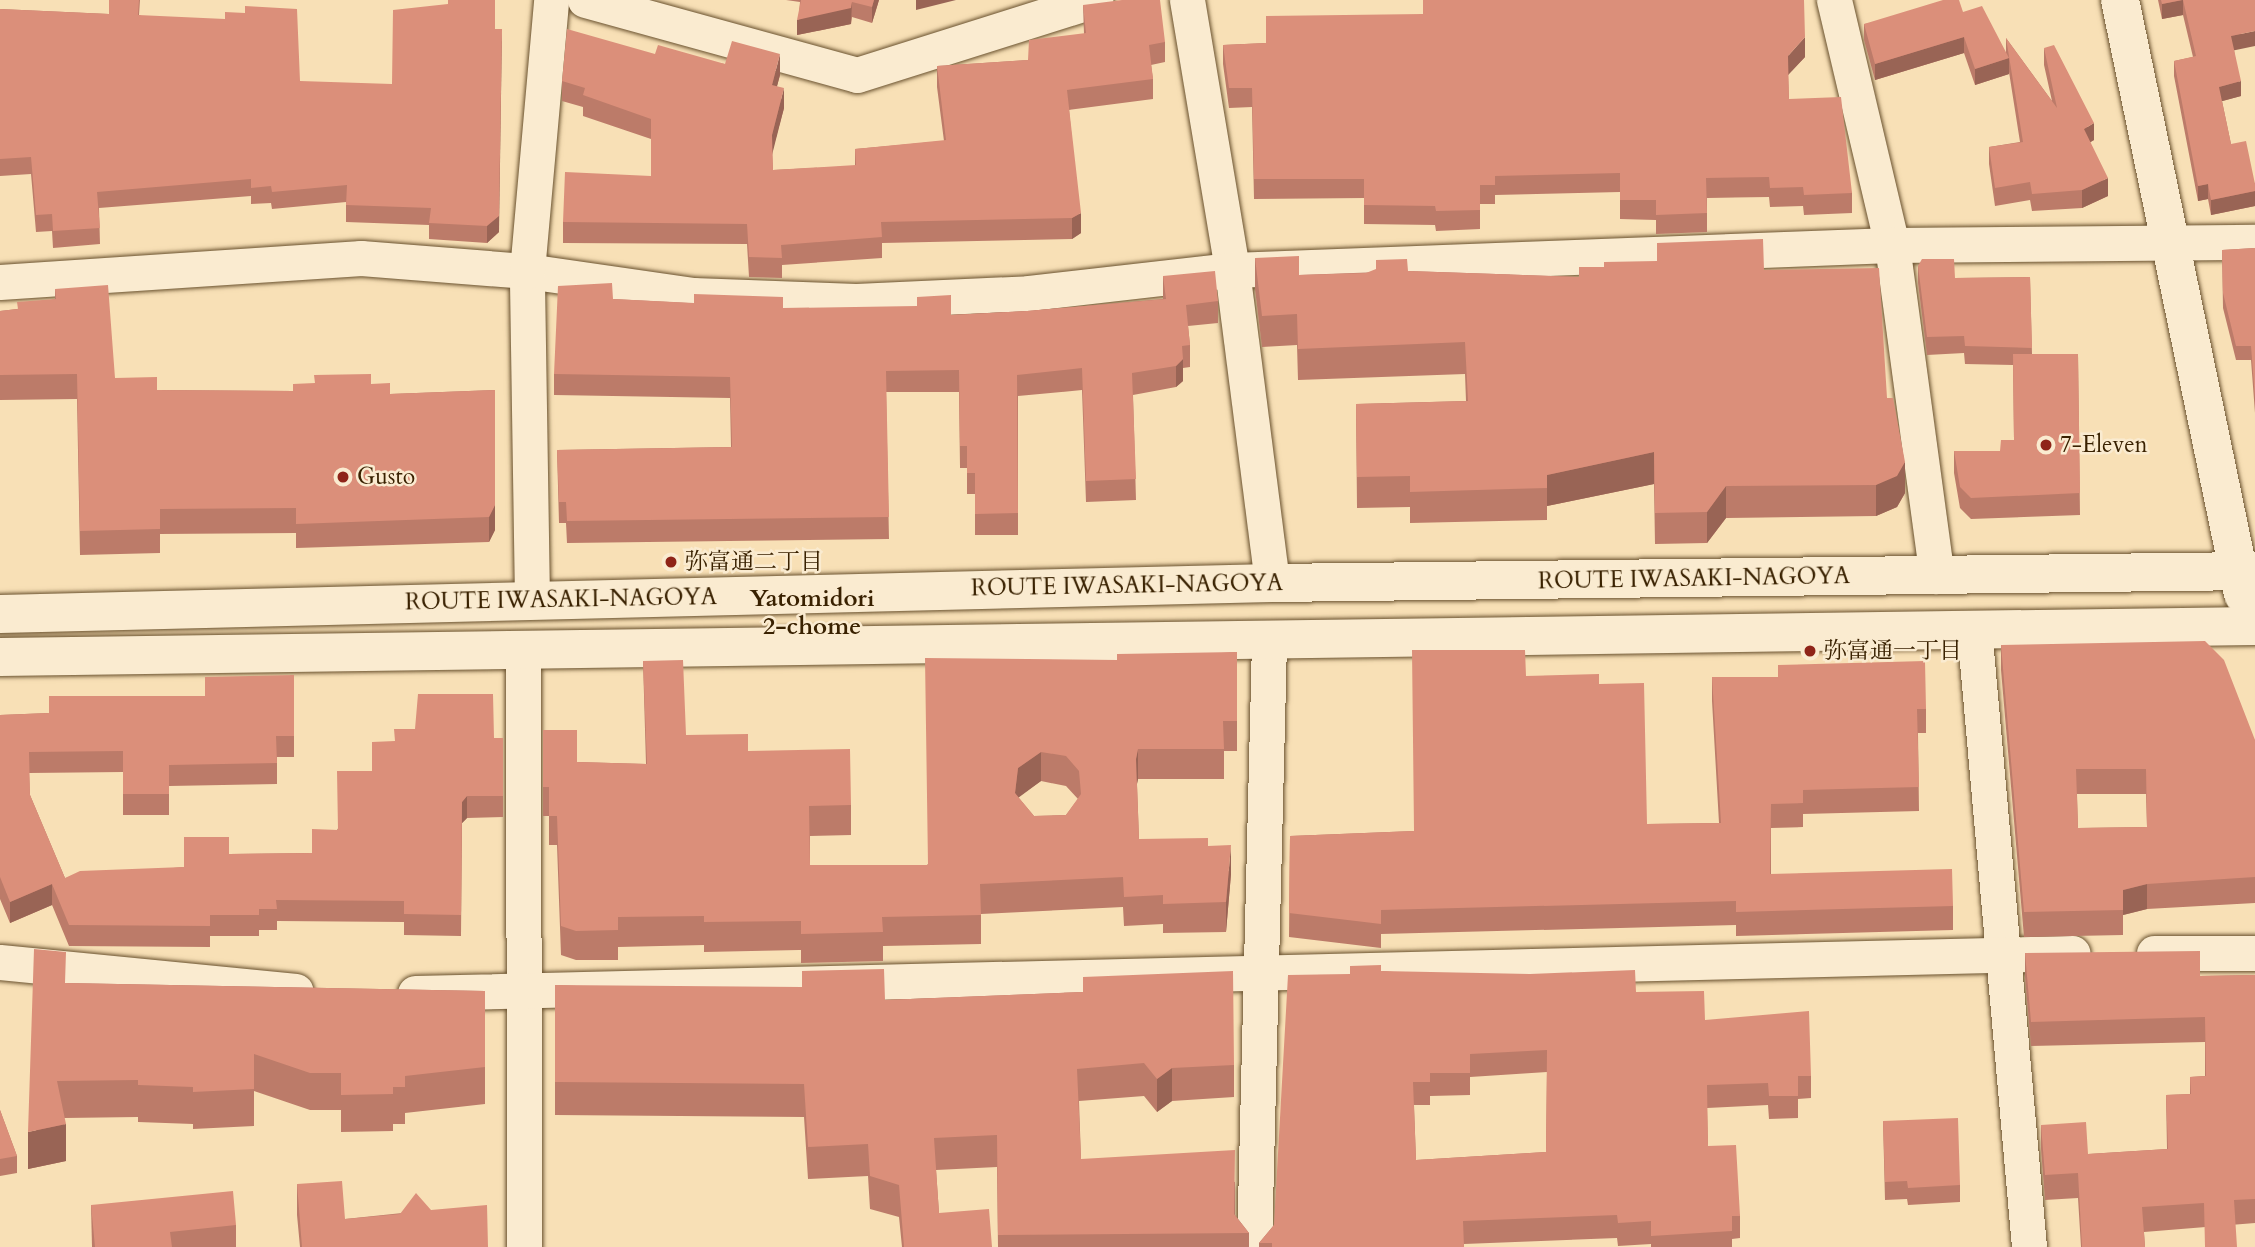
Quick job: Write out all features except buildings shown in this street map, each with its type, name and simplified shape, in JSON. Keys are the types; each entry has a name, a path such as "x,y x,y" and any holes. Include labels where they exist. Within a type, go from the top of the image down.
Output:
{"main road":[{"path":"2120,0 2171,242 2247,571 2253,631"},
{"name":"ROUTE IWASAKI-NAGOYA","path":"0,614 1272,583 2247,571"},
{"name":"ROUTE IWASAKI-NAGOYA","path":"0,657 1974,628 2253,631"}],"street":[{"path":"532,600 527,271 551,0"},
{"path":"585,0 857,75 1096,0"},
{"path":"1187,0 1232,270 1272,583"},
{"path":"1834,0 1892,245 1937,576"},
{"path":"0,282 360,258 527,271 692,295 856,301 1029,293 1232,270 1892,245 2255,242"},
{"path":"1974,628 2029,1247"},
{"path":"1254,1247 1269,639"},
{"path":"523,649 526,987 524,1247"},
{"path":"379,996 526,987 1259,970 2003,953 2255,953"},
{"path":"0,962 326,994"}],"place":[{"name":"7-Eleven","path":"2046,445"},
{"name":"Gusto","path":"343,477"},
{"name":"弥富通二丁目","path":"671,562"},
{"name":"弥富通一丁目","path":"1810,651"}],"district":[{"name":"Yatomidori 2-chome","path":"812,613"}]}
